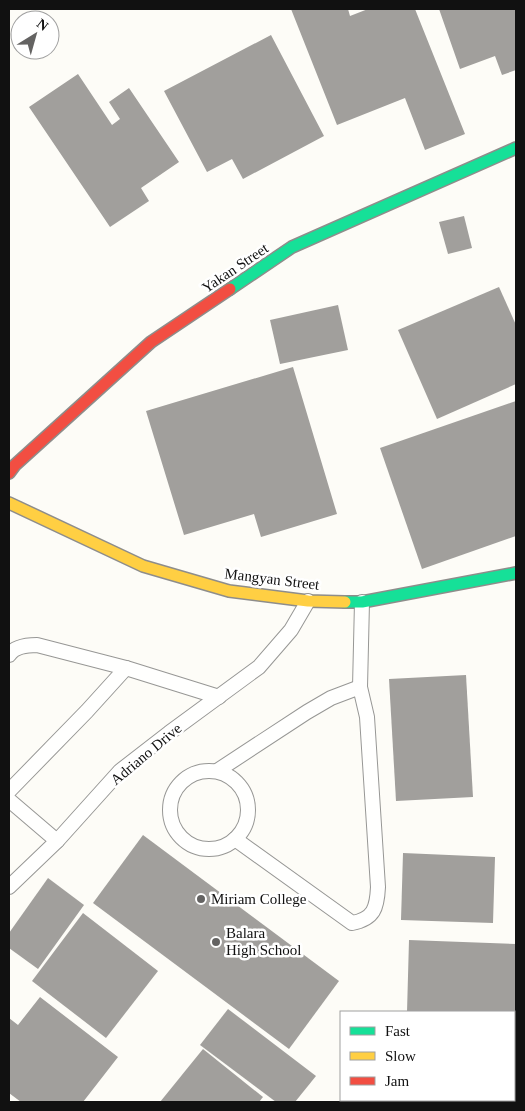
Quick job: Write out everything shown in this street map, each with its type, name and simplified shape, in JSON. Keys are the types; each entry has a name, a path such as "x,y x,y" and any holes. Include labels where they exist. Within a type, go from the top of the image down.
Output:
{"street":[{"name":"Yakan Street","path":"9,473 15,465 151,342 292,247 516,148"},
{"name":"Mangyan Street","path":"9,503 143,566 228,591 308,601 362,602 516,573"}],"lane":[{"name":"Adriano Drive","path":"9,887 57,841 120,771 259,667 291,630 308,601"},
{"path":"235,839 352,923 363,921 372,914 378,902 378,887 367,717 360,687 362,602"},
{"path":"9,655 13,650 38,645 126,668 219,697"},
{"path":"9,791 126,668"},
{"path":"217,771 307,712 331,698 360,687"},
{"path":"203,770 217,771 238,783 245,794 248,805 247,818 235,839 224,846 211,849 197,847 185,841 176,832 171,820 169,806 172,793 180,782 191,774 203,770"},
{"path":"9,800 57,841"}],"building":[{"path":"291,9 348,9 350,16 368,9 415,9 465,134 425,150 405,98 337,125"},
{"path":"439,9 516,9 516,70 502,75 495,56 460,69"},
{"path":"271,35 324,136 243,179 232,159 207,172 164,91"},
{"path":"78,74 112,125 120,119 109,102 129,88 179,162 141,188 149,201 110,227 29,107"},
{"path":"464,216 472,248 448,254 439,222"},
{"path":"499,287 516,325 516,384 437,419 398,330"},
{"path":"338,305 348,350 280,364 270,320"},
{"path":"293,367 337,514 261,537 254,514 184,535 146,411"},
{"path":"516,401 516,536 422,569 380,448"},
{"path":"466,675 473,797 396,801 389,679"},
{"name":"Balara High School","path":"143,835 339,981 289,1049 93,903"},
{"path":"403,853 495,857 493,923 401,920"},
{"path":"48,878 84,905 38,969 9,948 9,933"},
{"path":"83,913 158,971 106,1038 32,981"},
{"path":"409,940 516,944 516,1033 515,1011 407,1011"},
{"path":"40,997 118,1057 83,1102 21,1102 9,1093 9,1018 18,1025"},
{"path":"228,1009 316,1076 295,1102 276,1102 200,1045"},
{"path":"203,1049 263,1097 259,1102 160,1102"}],"traffic: fast":[{"path":"230,289 292,247 516,148"},
{"path":"345,602 362,602 516,573"}],"traffic: slow":[{"path":"9,503 143,566 229,591 308,601 345,602"}],"traffic: jam":[{"path":"9,473 15,465 151,342 230,289"}],"place":[{"name":"Miriam College","path":"201,899"},
{"name":"Balara High School","path":"216,942"}]}
